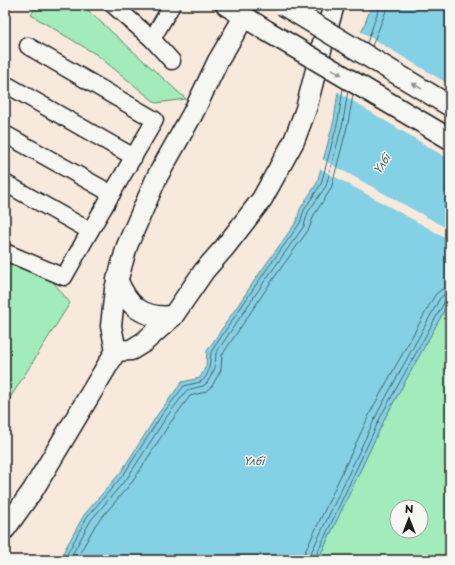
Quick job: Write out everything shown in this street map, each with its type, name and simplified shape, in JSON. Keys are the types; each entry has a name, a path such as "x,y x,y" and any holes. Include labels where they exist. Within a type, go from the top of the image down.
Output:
{"main road":[{"path":"226,5 267,31 450,139"},
{"path":"283,5 450,106"},
{"path":"116,351 131,350 138,346 173,316 204,271 225,247 262,199 294,141 306,109 334,5"},
{"path":"5,529 33,490 116,351 111,326 115,288 127,246 157,177 193,113 218,61 244,17"},
{"path":"117,279 128,302 138,310 149,315 161,317 173,316"}],"lane":[{"path":"113,5 152,39 172,61"},
{"path":"152,39 172,5"},
{"path":"5,252 64,277 155,120 28,46"},
{"path":"9,86 134,157"},
{"path":"5,134 112,194"},
{"path":"5,183 90,231"}],"green space":[{"path":"37,5 82,5 186,99 156,103 97,55 31,15"},
{"path":"5,262 46,273 70,303 5,406"},
{"path":"450,300 450,560 318,560 386,416"}],"water":[{"name":"Үлбі","path":"372,5 450,5 450,300 386,416 318,560 59,560 84,515 121,472 158,414 182,382 200,378 206,366 207,351 297,221 300,209 317,183 334,120 338,92"}],"pier":[{"path":"360,31 450,85 450,160 336,91"},
{"path":"322,159 450,230 450,240 319,168"}]}
